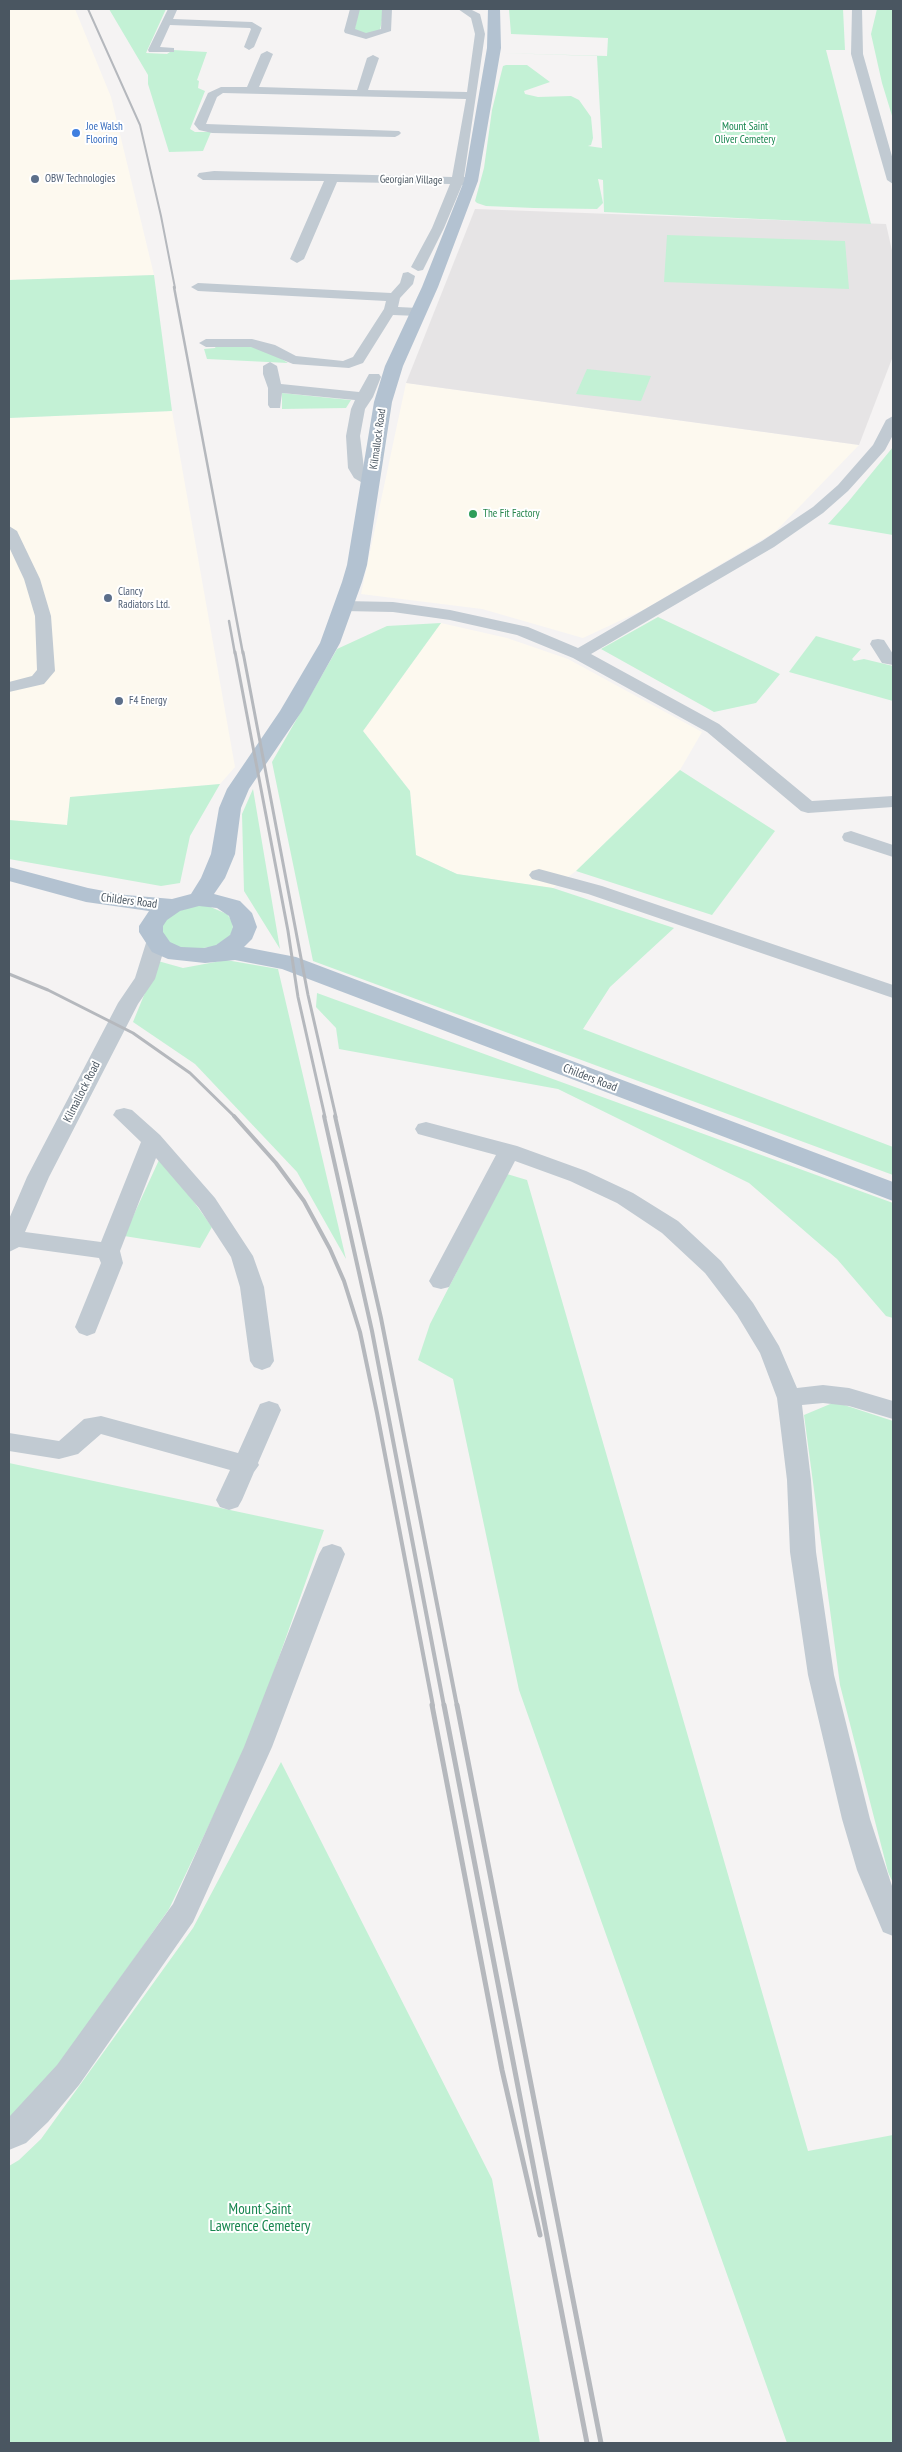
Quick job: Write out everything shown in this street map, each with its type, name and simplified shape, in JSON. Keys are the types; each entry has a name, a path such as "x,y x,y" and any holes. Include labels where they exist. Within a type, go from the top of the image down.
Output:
{"main road":[{"name":"Kilmallock Road","path":"199,900 213,878 223,854 230,808 238,789 291,711 330,643 344,606 357,565 372,482 377,436 394,366 430,286 444,229 464,181 483,70 494,39 494,9"},
{"name":"Kilmallock Road","path":"223,854 243,920"},
{"name":"Childers Road","path":"9,874 86,895 126,902 172,906"},
{"name":"Childers Road","path":"86,895 134,920 154,938"},
{"path":"199,900 222,902 232,906 243,920 240,939 233,945 215,954 191,956 166,951 154,938 154,920 172,906 199,900"},
{"name":"Childers Road","path":"243,920 254,938 287,962"},
{"name":"Childers Road","path":"215,954 235,953 287,962 893,1192"}],"street":[{"path":"170,50 153,50 172,9"},
{"path":"355,9 349,31 366,36 386,31 387,9"},
{"path":"463,9 470,11 478,21 483,70 472,96 471,140"},
{"path":"858,9 857,54 893,180"},
{"path":"167,22 252,25 257,28 249,47"},
{"path":"252,90 267,54"},
{"path":"362,92 373,58"},
{"path":"395,134 214,129 201,126 215,91 362,92 472,96"},
{"name":"Georgian Village","path":"203,176 464,181"},
{"path":"297,259 332,178"},
{"path":"206,343 252,343 270,348 293,360 334,365 351,364 358,360 389,311 394,297 406,284 413,271 444,229"},
{"path":"198,287 394,297"},
{"path":"389,311 418,312"},
{"path":"270,366 270,374 275,388 275,405"},
{"path":"372,482 360,475 356,468 353,436 358,409 366,397 374,377"},
{"path":"275,388 366,397"},
{"path":"579,654 768,544 818,510 843,488 875,453 893,420"},
{"path":"353,436 377,436"},
{"path":"9,531 32,579 43,616 46,671 38,680 9,687"},
{"path":"344,606 393,607 450,615 522,631 579,654 713,728 808,807 893,802"},
{"path":"878,644 888,659 893,660"},
{"path":"851,837 893,851"},
{"path":"539,875 595,890 893,992"},
{"name":"Kilmallock Road","path":"10,1241 38,1177 128,1003 145,978 154,938"},
{"path":"124,1115 152,1140 207,1203 242,1256 252,1288 262,1360"},
{"path":"426,1130 509,1151 578,1176 625,1198 670,1227 713,1267 745,1309 771,1352 788,1398 799,1480 803,1552 822,1675 856,1819 871,1870 893,1923"},
{"path":"87,1327 112,1263 109,1251 152,1140"},
{"path":"441,1281 509,1151"},
{"path":"10,1241 109,1251"},
{"path":"788,1398 823,1394 849,1397 893,1410"},
{"path":"229,1500 269,1410"},
{"path":"9,1442 59,1450 69,1447 93,1426 100,1425 246,1464"},
{"path":"9,2135 15,2132 37,2111 68,2075 182,1913 258,1747 332,1554"}],"shaded area":[{"path":"9,9 75,9 111,97 154,275 9,280"},
{"path":"475,209 886,224 893,255 893,356 859,445 406,383"},
{"path":"406,383 859,445 775,532 643,610 583,638 482,609 361,594"},
{"path":"172,411 235,767 220,784 70,797 67,825 9,820 9,418"},
{"path":"441,623 507,638 568,659 702,732 680,770 576,871 553,888 457,874 416,855 410,791 363,731"}],"green space":[{"path":"109,9 166,9 146,53 167,54 173,50 207,52 197,80 199,81 198,88 205,91 190,129 195,132 211,132 203,151 169,152 148,84 148,75"},
{"path":"359,9 384,10 380,30 373,34 354,32"},
{"name":"Mount Saint Oliver Cemetery","path":"509,9 843,9 845,50 826,50 871,224 604,212 603,180 598,179 603,203 597,209 486,206 477,203 475,201 484,168 492,110 503,66 527,65 550,82 524,91 525,94 538,97 571,96 579,100 591,117 593,138 591,145 588,146 602,148 597,56 500,53 607,56 608,38 511,34"},
{"path":"877,9 893,9 893,119 882,83 871,34"},
{"path":"667,235 845,241 849,289 664,282"},
{"path":"154,275 172,411 9,418 9,280"},
{"path":"216,346 254,346 288,363 207,359 204,349 215,348"},
{"path":"587,369 651,376 641,401 576,394"},
{"path":"282,393 351,400 346,408 282,409"},
{"path":"893,447 893,535 828,524 848,502"},
{"path":"658,617 780,674 756,703 714,712 601,649"},
{"path":"441,623 363,731 410,791 416,855 457,874 553,888 674,928 610,987 583,1029 893,1147 893,1175 313,961 272,762 337,649 387,626"},
{"path":"816,636 861,649 852,659 854,661 864,659 893,666 893,701 789,672"},
{"path":"680,770 775,831 712,915 576,871"},
{"path":"220,784 190,836 180,883 161,886 9,859 9,820 67,825 70,797"},
{"path":"253,789 280,949 244,891 242,814"},
{"path":"195,906 208,906 227,914 232,921 233,929 230,936 215,946 192,950 172,945 161,933 164,919 172,913"},
{"path":"226,960 278,969 346,1259 297,1172 195,1064 133,1022 158,961 183,968"},
{"path":"317,993 893,1203 893,1318 886,1316 837,1259 749,1183 558,1089 339,1049 336,1028 316,1007"},
{"path":"159,1160 176,1177 212,1227 200,1248 124,1236"},
{"path":"507,1174 527,1180 808,2151 893,2135 893,2443 787,2443 519,1690 453,1379 418,1360 430,1324"},
{"path":"835,1402 893,1421 893,1883 888,1872 840,1685 804,1415"},
{"path":"9,1463 324,1530 250,1739 169,1909 61,2063 9,2118"},
{"name":"Mount Saint Lawrence Cemetery","path":"281,1762 492,2179 540,2443 9,2443 9,2166 19,2160 41,2139 193,1928"}],"railway":[{"path":"88,9 140,125 175,288"},
{"path":"174,287 243,654"},
{"path":"229,621 235,654"},
{"path":"235,652 288,931 298,997 325,1117"},
{"path":"243,652 308,995 336,1117"},
{"path":"9,974 48,990 133,1033 190,1073 234,1116"},
{"path":"234,1116 276,1163 304,1201 330,1249 344,1281 360,1332 377,1413 433,1706"},
{"path":"324,1116 372,1331 444,1706"},
{"path":"335,1116 381,1318 457,1706"},
{"path":"432,1705 502,2070 540,2235"},
{"path":"444,1705 587,2443"},
{"path":"457,1705 601,2443"}],"place":[{"name":"Joe Walsh Flooring","path":"76,133"},
{"name":"OBW Technologies","path":"35,179"},
{"name":"The Fit Factory","path":"473,514"},
{"name":"Clancy Radiators Ltd.","path":"108,598"},
{"name":"F4 Energy","path":"119,701"}]}
